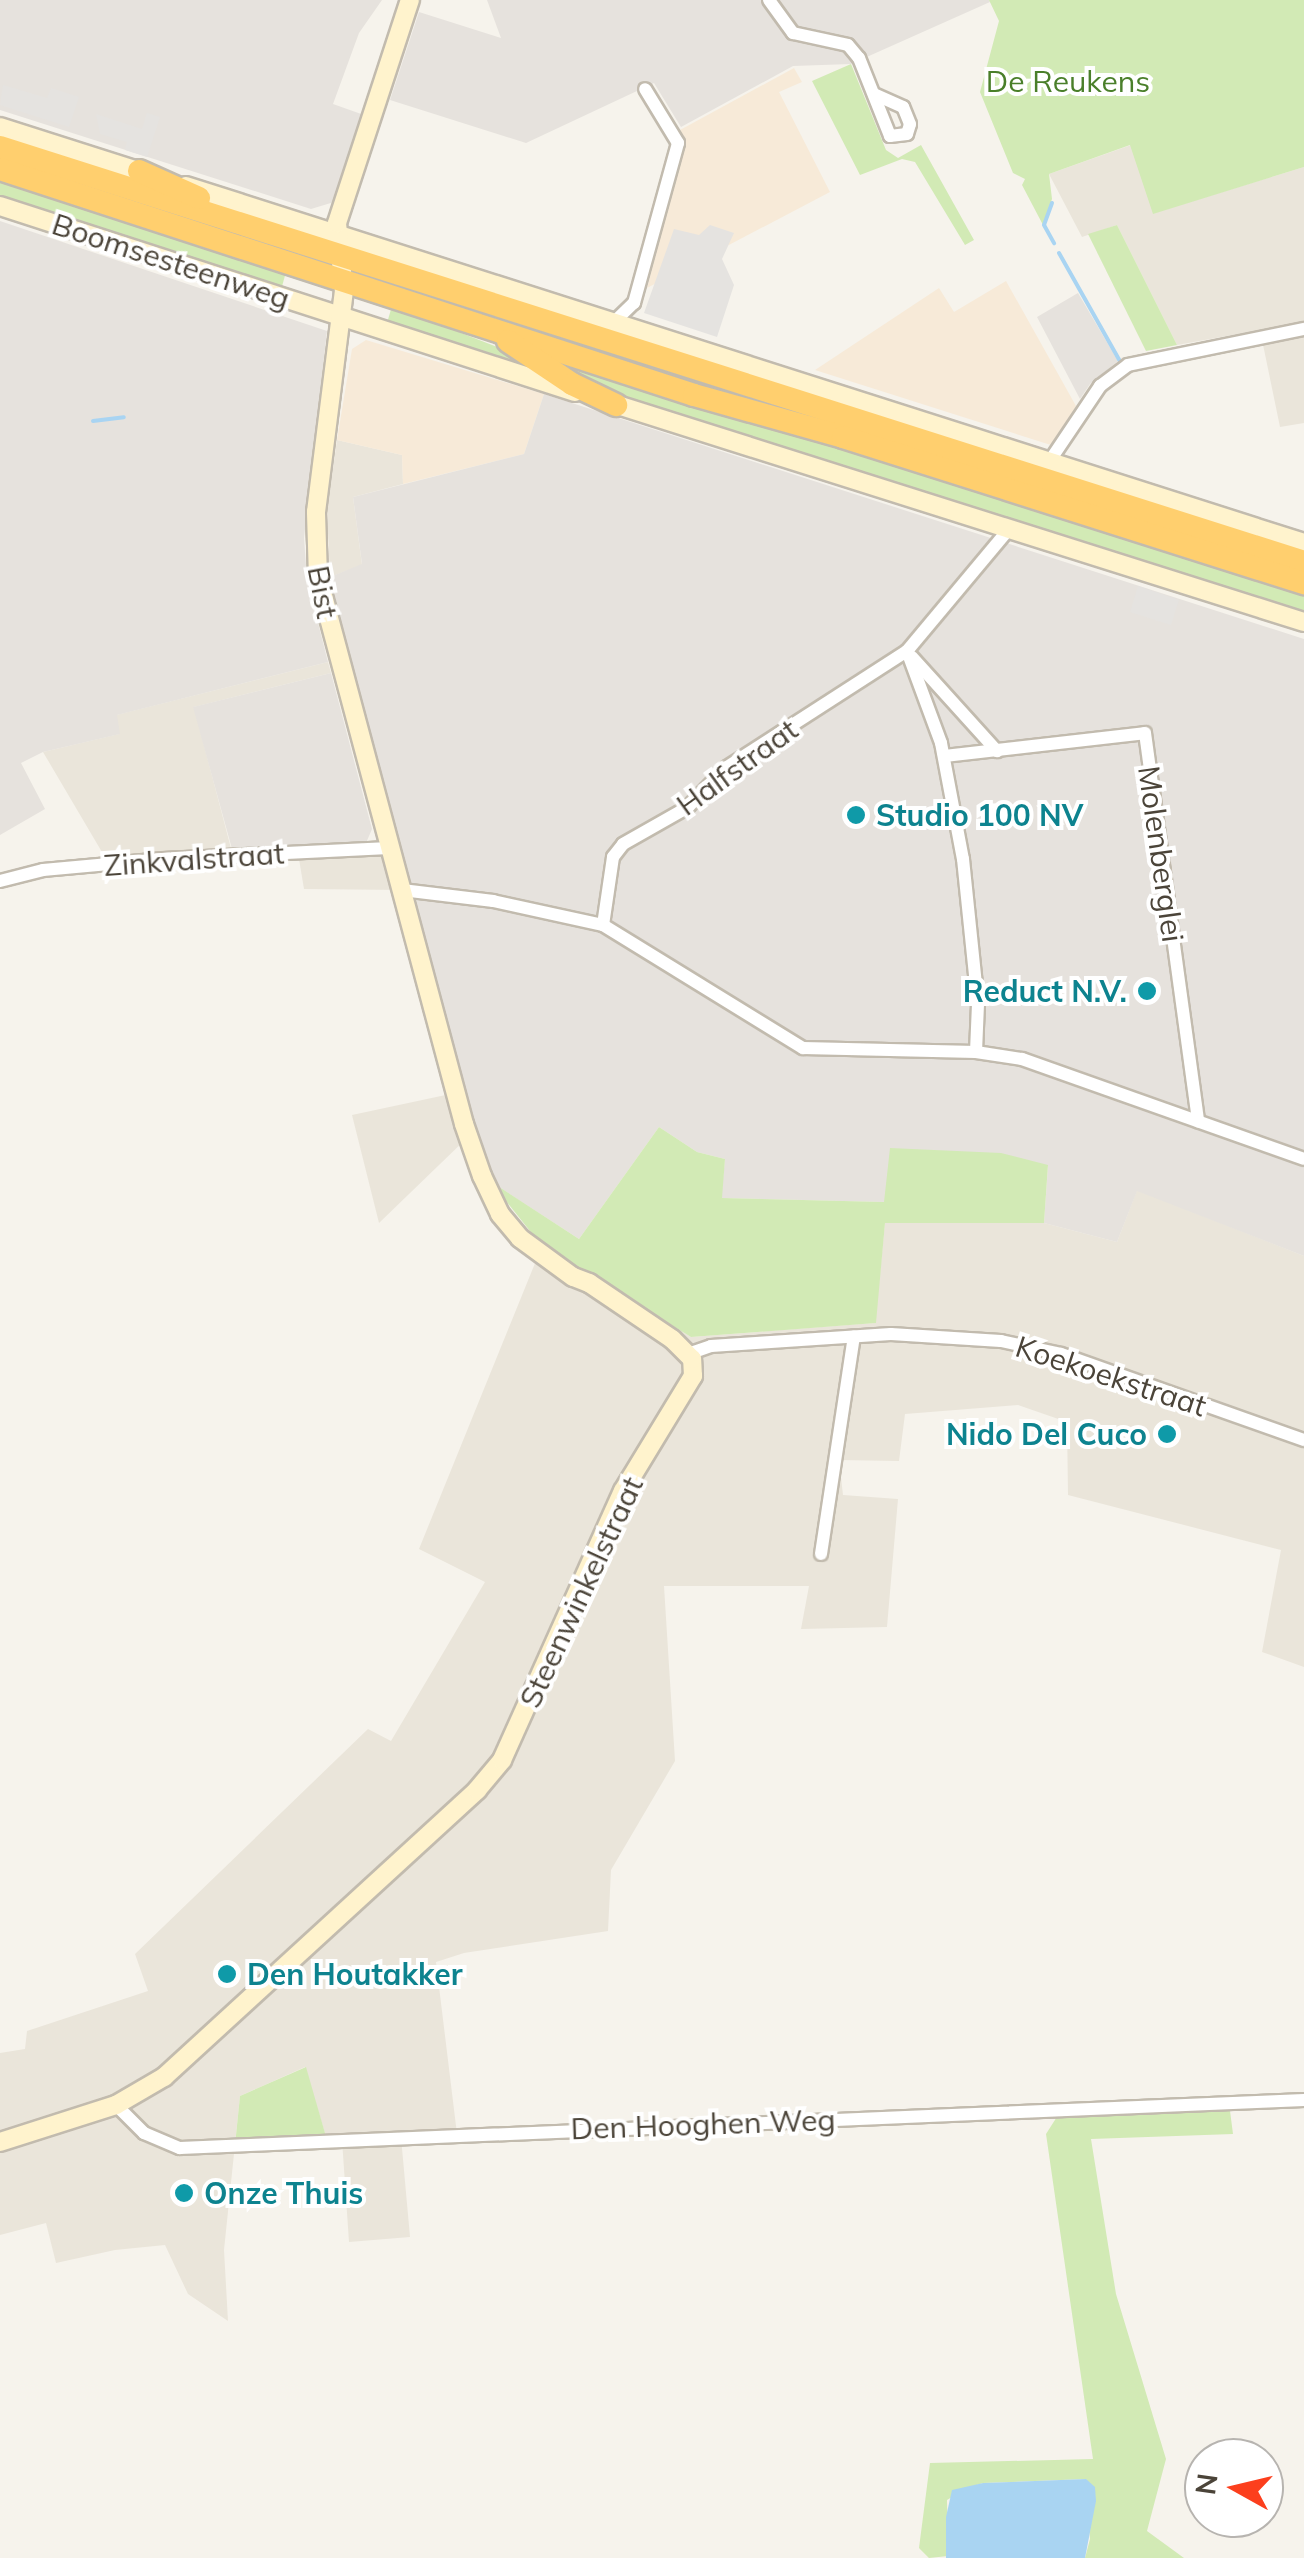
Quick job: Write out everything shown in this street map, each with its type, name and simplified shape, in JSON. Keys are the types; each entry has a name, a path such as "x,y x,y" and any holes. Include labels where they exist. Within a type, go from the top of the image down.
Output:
{"highway":[{"path":"0,148 1304,562"},
{"path":"0,169 340,256 494,329 706,399 822,430 1304,584"},
{"path":"139,171 206,201 230,221"},
{"path":"494,329 572,384 616,405"},
{"path":"1248,545 1304,551"}],"main road":[{"name":"Bist","path":"389,848 330,628 316,556 316,512 341,323 340,256 410,0"},
{"path":"0,127 139,171 340,256 614,322 1304,542"},
{"name":"Boomsesteenweg","path":"0,206 341,323 616,405 1304,622"},
{"path":"389,848 464,1124 500,1214 538,1254 616,1300 688,1354"},
{"name":"Steenwinkelstraat","path":"0,2142 116,2105 164,2077 450,1818 502,1760 623,1491 688,1391 693,1376 688,1354"}],"street":[{"path":"769,0 793,33 848,45 859,58 874,94"},
{"path":"614,322 634,303 678,143 645,90"},
{"path":"1049,462 1100,386 1128,365 1304,329"},
{"name":"Halfstraat","path":"603,925 613,857 623,844 688,807 727,767 908,651 1010,528"},
{"path":"908,651 997,751"},
{"path":"908,651 944,756 963,858 978,1004 976,1052"},
{"name":"Molenberglei","path":"944,756 1145,733 1198,1121"},
{"name":"Zinkvalstraat","path":"0,881 43,870 163,859 389,848"},
{"path":"402,890 493,901 603,925 804,1048 976,1052 1070,1072 1304,1159"},
{"name":"Koekoekstraat","path":"688,1354 711,1346 854,1336 949,1335 1037,1347 1304,1440"},
{"path":"821,1554 854,1336"},
{"name":"Den Hooghen Weg","path":"116,2105 144,2132 180,2148 1304,2100"}],"shaded area":[{"path":"0,0 382,0 359,33 333,104 364,115 334,202 311,209 0,110"},
{"path":"487,0 990,2 851,64 793,66 681,127 654,83 526,143 390,100 419,12 501,38"},
{"path":"794,68 802,82 779,92 830,192 647,288 685,141 680,130"},
{"path":"3,85 47,98 51,88 79,97 69,127 0,105"},
{"path":"147,113 160,117 147,157 125,150 127,142 100,134 96,114 142,129"},
{"path":"1131,145 1154,213 1304,167 1304,423 1280,427 1260,330 1177,345 1117,225 1082,237 1049,174"},
{"path":"0,221 327,331 304,538 307,580 328,662 117,715 120,734 43,752 21,763 45,809 0,835"},
{"path":"710,225 734,233 722,259 734,285 717,337 644,313 674,229 699,235"},
{"path":"1006,281 1076,406 1054,446 815,370 939,288 954,312"},
{"path":"1078,293 1118,361 1090,384 1080,399 1037,317"},
{"path":"366,340 544,394 524,454 403,484 402,455 337,440 352,349"},
{"path":"544,394 1304,639 1304,1256 1137,1191 1117,1242 1044,1223 1048,1166 885,1202 721,1198 725,1159 697,1152 659,1127 579,1239 482,1176 330,577 362,564 353,497 524,454"},
{"path":"337,440 402,455 403,484 353,497 362,565 330,577 327,511"},
{"path":"1138,586 1179,600 1171,625 1130,612"},
{"path":"328,662 331,673 194,707 233,856 109,864 43,752 119,734 116,715"},
{"path":"331,673 372,829 366,843 232,849 193,707"},
{"path":"389,848 402,890 304,889 298,853"},
{"path":"455,1093 468,1137 379,1223 352,1115"},
{"path":"1137,1190 1304,1256 1304,1667 1262,1652 1281,1550 1068,1495 1067,1422 1018,1405 905,1414 899,1461 839,1460 843,1495 898,1499 887,1627 801,1629 809,1586 664,1586 675,1761 611,1870 608,1931 464,1953 436,1962 457,2134 401,2137 410,2237 349,2242 342,2140 327,2140 305,2067 240,2096 224,2250 228,2321 188,2294 165,2245 115,2250 56,2263 46,2223 0,2235 0,2053 25,2049 27,2031 148,1991 135,1954 368,1729 391,1741 485,1582 419,1549 542,1246 691,1337 875,1323 885,1223 1044,1223 1117,1242"}],"green space":[{"name":"De Reukens","path":"989,0 1304,0 1304,167 1153,214 1130,145 1049,174 1052,199 1043,225 1022,185 1025,179 1013,173 980,92 999,21"},
{"path":"851,64 886,150 898,158 921,145 974,240 965,245 915,162 902,159 860,175 812,81"},
{"path":"0,180 286,272 281,290 0,200"},
{"path":"1117,225 1177,345 1146,351 1088,234"},
{"path":"392,306 510,352 540,372 387,323"},
{"path":"537,354 959,481 962,487 1037,511 1042,508 1304,592 1304,615 590,388"},
{"path":"659,1127 697,1152 725,1159 722,1198 884,1202 890,1148 1001,1153 1048,1165 1044,1223 885,1223 876,1323 691,1337 542,1246 490,1181 579,1239"},
{"path":"306,2067 327,2140 235,2145 240,2096"},
{"path":"1229,2103 1233,2134 1091,2139 1116,2294 1166,2459 1147,2531 1184,2558 1085,2558 1090,2539 1086,2479 983,2483 967,2488 947,2500 948,2556 929,2558 919,2548 930,2463 1093,2459 1046,2134 1060,2112"}],"water":[{"path":"1086,2479 1095,2487 1096,2501 1085,2558 946,2558 946,2517 952,2490 983,2483"}],"waterway":[{"path":"1052,203 1044,225 1054,243"},
{"path":"1059,253 1121,363"},
{"path":"93,421 124,417"}],"place":[{"name":"Studio 100 NV","path":"856,815"},
{"name":"Reduct N.V.","path":"1147,991"},
{"name":"Nido Del Cuco","path":"1167,1434"},
{"name":"Den Houtakker","path":"227,1974"},
{"name":"Onze Thuis","path":"184,2193"}]}
